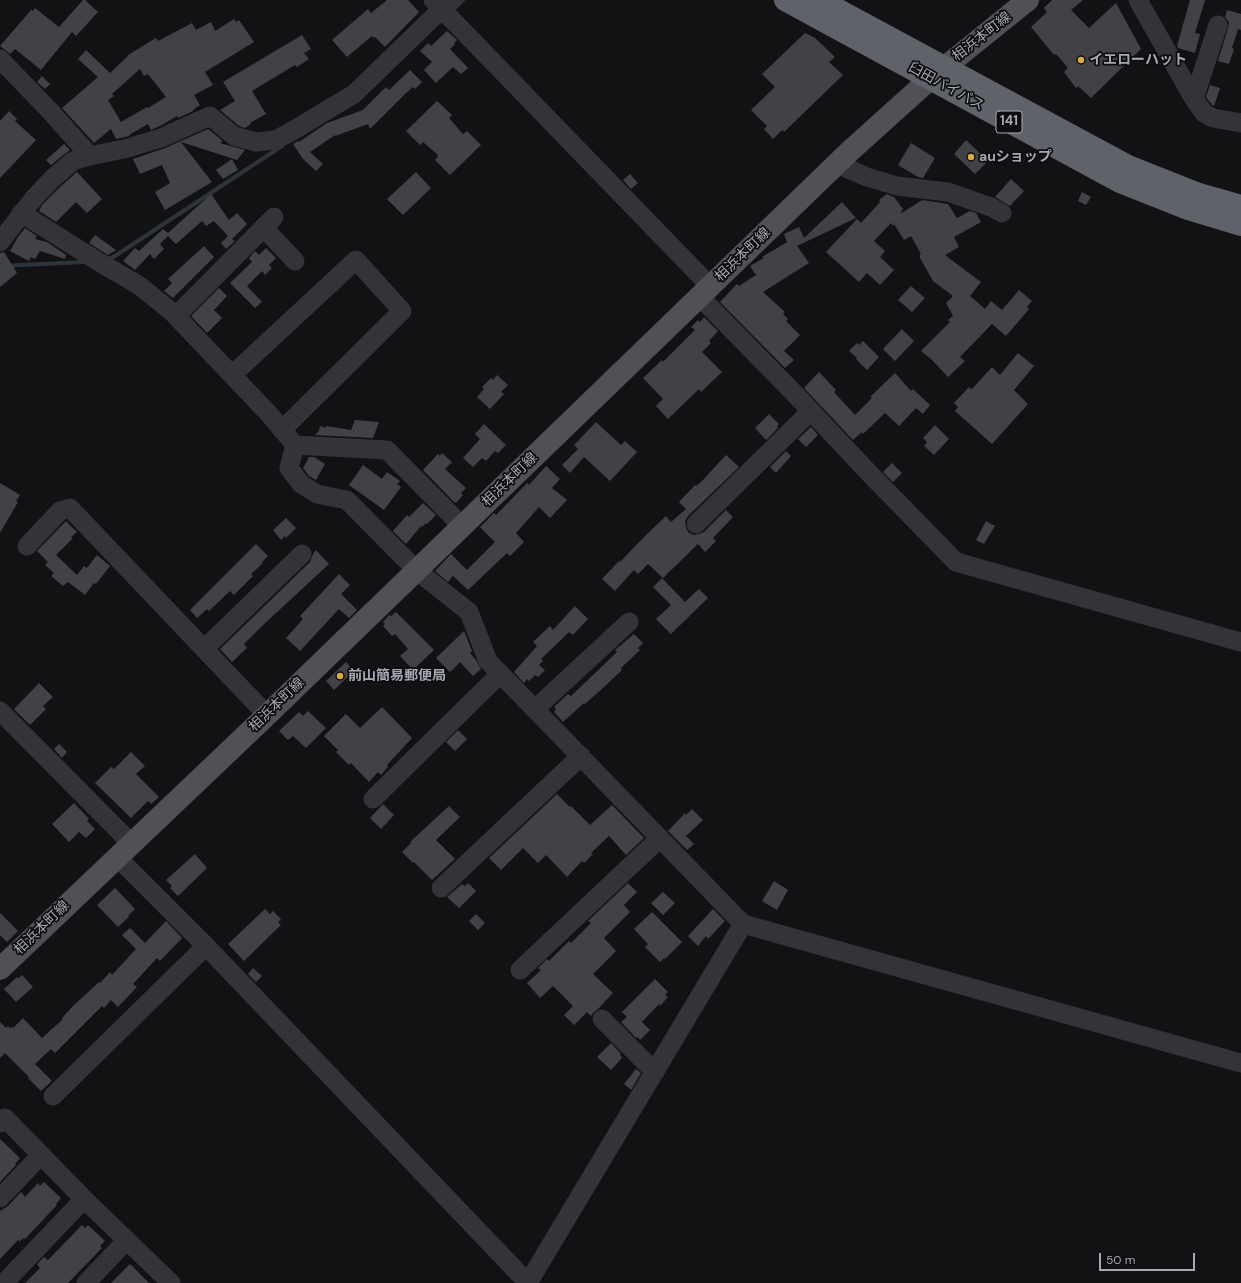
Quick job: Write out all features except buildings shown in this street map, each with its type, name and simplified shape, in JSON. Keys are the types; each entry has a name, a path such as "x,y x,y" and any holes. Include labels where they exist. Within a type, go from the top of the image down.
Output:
{"highway":[{"name":"臼田バイパス","path":"785,0 1128,166 1196,193 1241,206"},
{"name":"臼田バイパス","path":"820,0 937,73 1120,182 1188,209 1241,225"}],"main road":[{"name":"相浜本町線","path":"0,969 267,715 837,164 937,73 1028,0"}],"street":[{"path":"1138,0 1194,99 1204,112 1213,118 1241,123"},
{"path":"0,242 21,213 52,178 73,161 128,148 161,138 210,116 234,136 256,142 275,140 290,133 354,94 442,3 705,292 811,412 956,562 1241,642"},
{"path":"1194,99 1218,25"},
{"path":"0,59 90,156"},
{"path":"837,164 866,177 897,186 948,192 1002,212"},
{"path":"21,213 96,261 140,286 176,316 269,414 295,445 387,450 462,526"},
{"path":"176,316 269,222 295,261"},
{"path":"232,375 356,260 402,311 282,430"},
{"path":"696,524 811,412"},
{"path":"295,445 289,468 301,484 317,494 346,500 416,570 469,612 488,661 744,924 1241,1064"},
{"path":"28,546 60,510 70,508 267,715"},
{"path":"204,649 291,558"},
{"path":"535,709 629,622"},
{"path":"373,799 500,674"},
{"path":"0,711 124,850 206,946 528,1283 541,1283"},
{"path":"441,888 580,756"},
{"path":"520,970 660,838"},
{"path":"528,1283 744,924"},
{"path":"53,1096 206,946"},
{"path":"602,1019 656,1072"},
{"path":"0,1123 5,1118 84,1199 171,1283"},
{"path":"0,1198 41,1155"},
{"path":"0,1280 4,1283 84,1199"},
{"path":"86,1283 127,1240"}],"waterway":[{"path":"456,7 463,0"},
{"path":"106,259 112,258 282,146"},
{"path":"0,266 85,262"}],"place":[{"name":"イエローハット","path":"1081,60"},
{"name":"auショップ","path":"971,157"},
{"name":"前山簡易郵便局","path":"340,676"}]}
